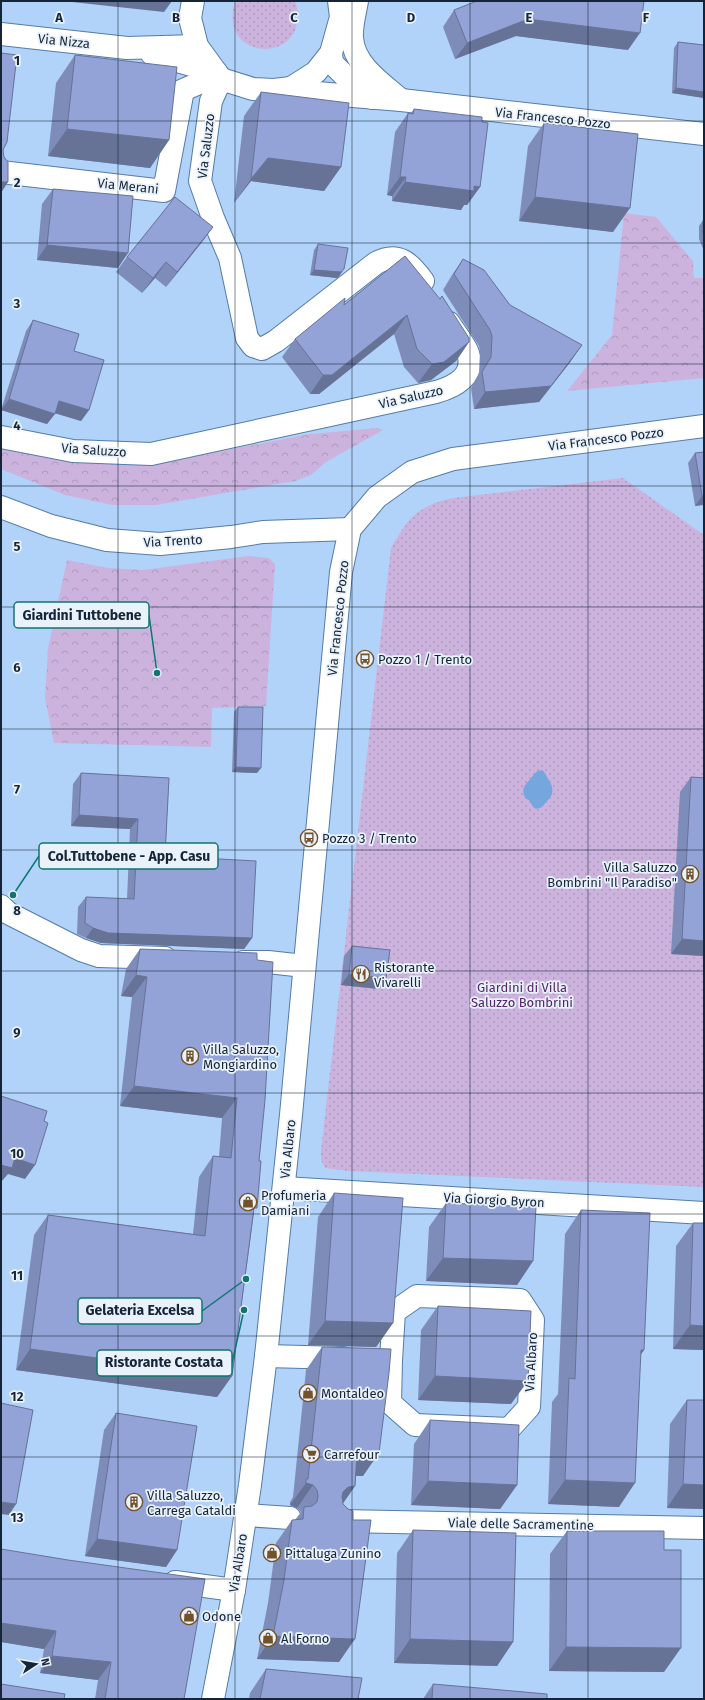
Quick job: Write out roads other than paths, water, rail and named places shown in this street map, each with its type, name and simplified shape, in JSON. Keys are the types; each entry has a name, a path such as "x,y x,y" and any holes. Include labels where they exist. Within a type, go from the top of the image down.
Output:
{"street":[{"path":"193,1 190,18 197,46 218,75"},
{"path":"357,1 352,38 358,59 372,75 401,100"},
{"path":"291,88 316,72 331,53 345,6"},
{"name":"Via Nizza","path":"1,34 127,48 197,46"},
{"name":"Via Nizza","path":"127,48 218,75 253,90 291,88"},
{"path":"331,53 332,63 355,86 372,98"},
{"name":"Via Merani","path":"1,172 164,190 183,90 218,75"},
{"name":"Via Saluzzo","path":"1,437 73,451 151,454 448,389 463,379 470,362 468,353 437,303 411,266 398,259 386,257 376,263 276,341 262,349 253,346 247,338 230,258 213,218 200,181 211,101 218,75"},
{"name":"Via Francesco Pozzo","path":"291,88 317,93 401,100 704,134"},
{"name":"Via Francesco Pozzo","path":"304,966 340,572 350,530 378,497 412,472 453,459 704,426"},
{"name":"Via Trento","path":"1,507 51,526 114,541 160,544 231,537 263,532 350,530"},
{"path":"1,906 8,913 81,950 99,956 181,959"},
{"path":"227,961 268,962 304,966"},
{"name":"Via Albaro","path":"213,1699 234,1590 266,1356 284,1188 304,966"},
{"name":"Via Giorgio Byron","path":"284,1188 704,1213"},
{"name":"Via Albaro","path":"417,1296 520,1300 533,1320 529,1407 509,1429 415,1425 390,1403 391,1360 394,1312 417,1296"},
{"path":"266,1356 391,1360"},
{"path":"245,1515 290,1518"},
{"name":"Viale delle Sacramentine","path":"338,1521 704,1528"},
{"path":"153,1579 234,1590"}],"water":[{"path":"542,770 551,783 552,794 543,806 536,809 529,800 526,799 523,790 525,785 535,773"}],"place":[{"name":"Pozzo 1 / Trento","path":"365,659"},
{"name":"Giardini Tuttobene","path":"157,673"},
{"name":"Pozzo 3 / Trento","path":"309,838"},
{"name":"Villa Saluzzo Bombrini \"Il Paradiso\"","path":"690,874"},
{"name":"Col.Tuttobene - App. Casu","path":"13,895"},
{"name":"Ristorante Vivarelli","path":"361,974"},
{"name":"Villa Saluzzo, Mongiardino","path":"190,1056"},
{"name":"Profumeria Damiani","path":"248,1202"},
{"name":"Gelateria Excelsa","path":"246,1279"},
{"name":"Ristorante Costata","path":"244,1310"},
{"name":"Montaldeo","path":"308,1393"},
{"name":"Carrefour","path":"311,1454"},
{"name":"Villa Saluzzo, Carrega Cataldi","path":"134,1502"},
{"name":"Pittaluga Zunino","path":"272,1553"},
{"name":"Odone","path":"189,1616"},
{"name":"Al Forno","path":"268,1638"}],"park label":[{"name":"Giardini di Villa Saluzzo Bombrini","path":"522,994"}]}
